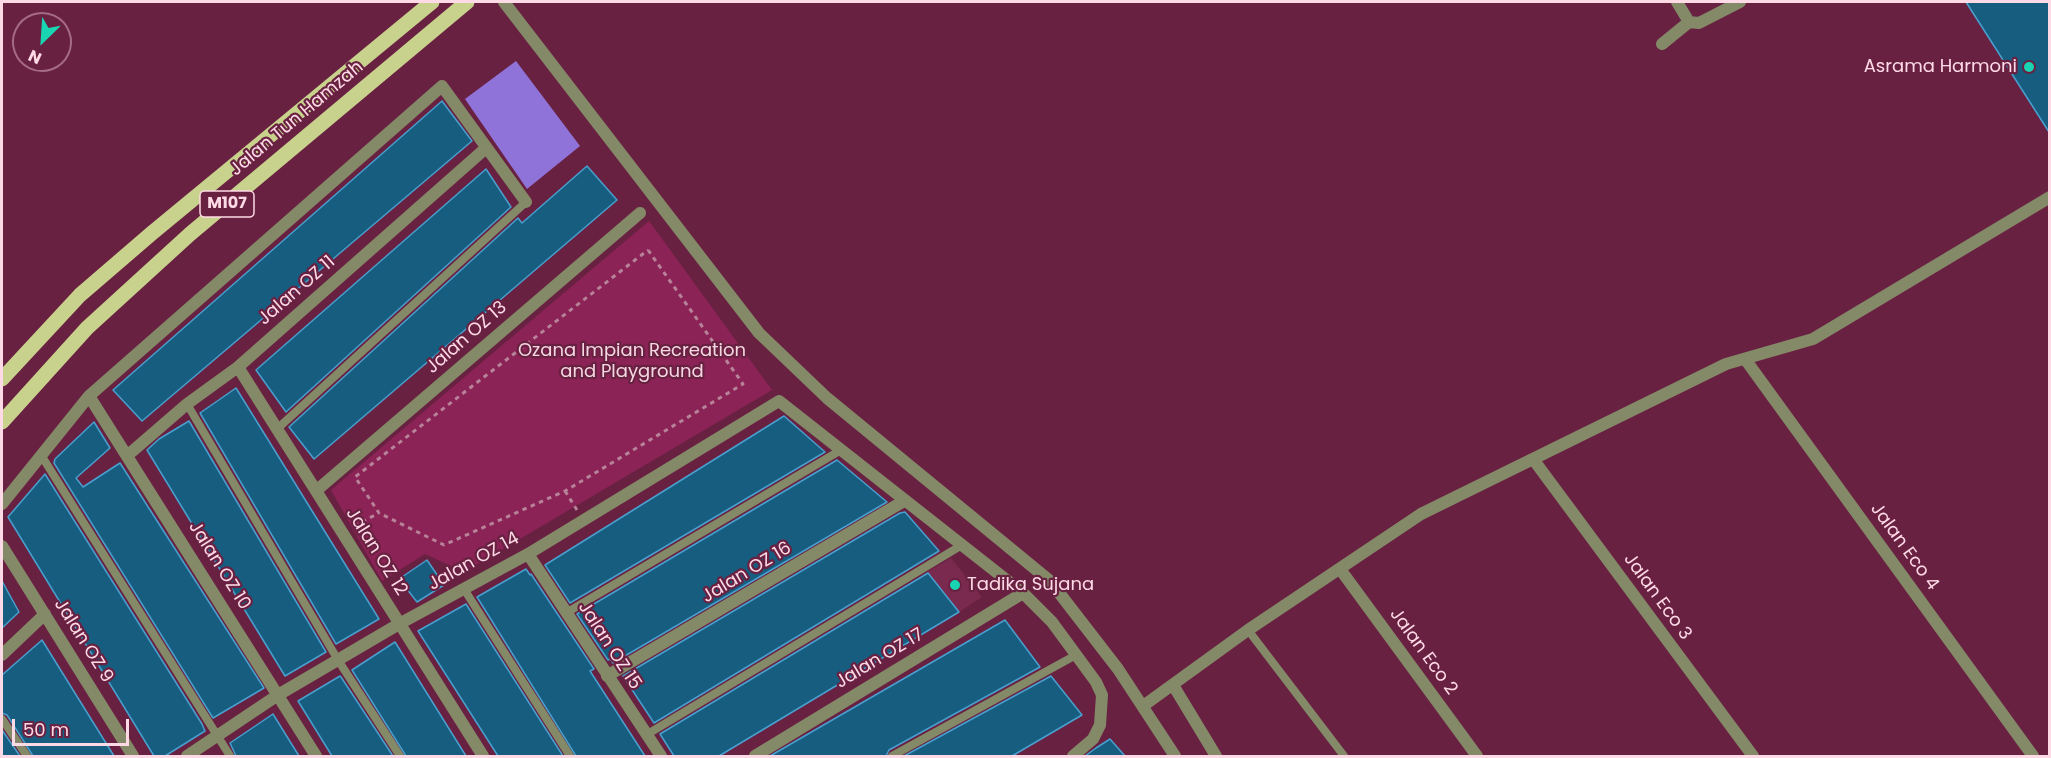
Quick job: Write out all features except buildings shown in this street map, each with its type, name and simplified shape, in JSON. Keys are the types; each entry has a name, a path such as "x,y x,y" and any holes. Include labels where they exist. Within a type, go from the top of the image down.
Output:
{"main road":[{"name":"Jalan Tun Hamzah","path":"2,379 40,336 89,287 432,2"},
{"name":"Jalan Tun Hamzah","path":"2,422 87,328 190,234 467,2"}],"street":[{"path":"504,2 759,333 827,398 1050,582 1143,706 1175,756"},
{"path":"1677,2 1689,22"},
{"path":"1662,45 1689,22 1700,23 1740,2"},
{"path":"2,504 89,396 442,86 526,202"},
{"name":"Jalan OZ 11","path":"128,455 186,404 238,367 486,148"},
{"path":"1143,706 1248,630 1421,514 1726,364 1813,339 2049,197"},
{"name":"Jalan OZ 13","path":"317,490 640,213"},
{"name":"Jalan Eco 4","path":"1745,359 2033,756"},
{"name":"Jalan OZ 12","path":"238,367 483,756"},
{"name":"Jalan OZ 10","path":"89,396 316,756"},
{"name":"Jalan OZ 14","path":"187,756 278,694 399,624 528,554 779,401 841,450"},
{"path":"841,450 1023,593 1052,622 1096,682 1102,695 1101,725 1093,739 1073,756"},
{"name":"Jalan Eco 3","path":"1533,459 1753,756"},
{"name":"Jalan OZ 16","path":"607,676 904,501"},
{"name":"Jalan OZ 9","path":"2,546 133,756"},
{"name":"Jalan OZ 15","path":"528,554 661,756"},
{"name":"Jalan Eco 2","path":"1340,568 1478,756"},
{"name":"Jalan OZ 17","path":"755,756 1023,593"},
{"path":"2,656 45,614"},
{"path":"1173,685 1216,756"}],"lane":[{"path":"277,429 526,202"},
{"path":"186,404 338,660 400,756"},
{"path":"566,613 841,450"},
{"path":"41,455 230,756"},
{"path":"646,735 962,545"},
{"path":"464,589 570,756"},
{"path":"1248,630 1344,756"},
{"path":"892,756 1076,655"},
{"path":"2,719 27,756"}],"path":[{"path":"648,250 743,384 565,491 444,545 379,513 355,477 648,250"},
{"path":"565,491 584,520"},
{"path":"342,532 379,513"}],"shaded area":[{"path":"516,61 580,146 527,189 465,99"},
{"name":"Tadika Sujana","path":"951,558 982,597 959,612 927,572"}],"green space":[{"name":"Ozana Impian Recreation and Playground","path":"649,221 772,390 464,572 425,554 382,581 331,490"}],"place":[{"name":"Asrama Harmoni","path":"2029,67"},
{"name":"Tadika Sujana","path":"955,585"}]}
